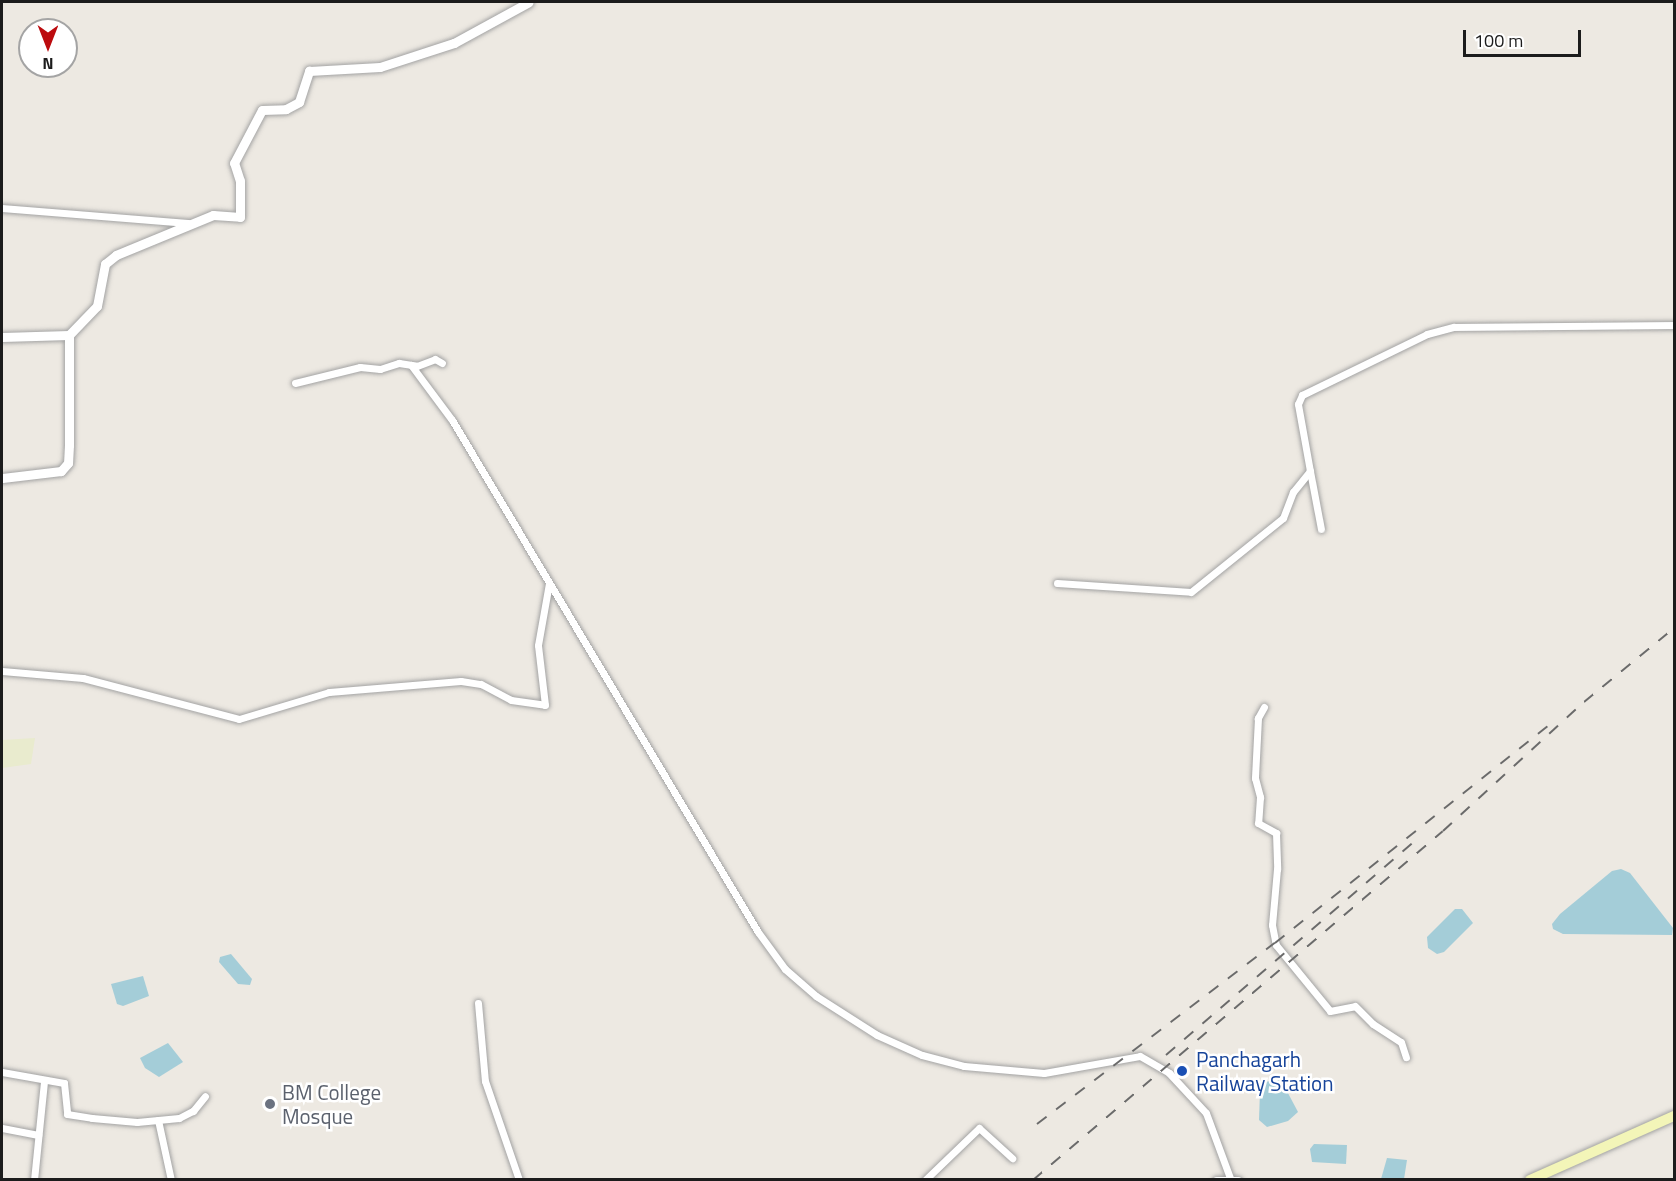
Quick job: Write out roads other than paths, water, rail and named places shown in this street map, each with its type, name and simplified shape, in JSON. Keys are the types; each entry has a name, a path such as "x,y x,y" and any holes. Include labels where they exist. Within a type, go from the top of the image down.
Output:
{"main road":[{"path":"1530,1179 1674,1116"}],"street":[{"path":"2,478 56,472 68,463 69,336 97,306 105,264 116,255 213,215 240,217 240,181 234,163 262,110 286,109 299,102 309,71 380,67 454,43 529,2"},
{"path":"2,208 193,223"},
{"path":"1321,529 1298,404 1302,394 1427,334 1454,327 1674,325"},
{"path":"2,337 69,336"},
{"path":"295,383 360,367 411,365 435,359 442,363"},
{"path":"411,365 452,420 758,932 797,981 855,1022 898,1046 964,1066 1044,1073 1140,1056 1169,1073 1206,1113 1230,1178"},
{"path":"1058,582 1191,592 1283,518 1293,492 1310,471"},
{"path":"2,671 83,678 239,719 329,692 461,681 481,684 512,700 545,705 538,645 549,583"},
{"path":"1264,707 1258,718 1255,778 1260,797 1258,823 1276,833 1277,869 1272,925 1276,945 1330,1011 1355,1006 1373,1024 1401,1042 1406,1057"},
{"path":"478,1003 485,1081 519,1179"},
{"path":"2,1072 67,1086 67,1114 126,1122 187,1115 205,1096"},
{"path":"34,1179 44,1081"},
{"path":"158,1120 171,1179"},
{"path":"2,1128 38,1135"},
{"path":"925,1179 979,1128 1012,1158"},
{"path":"1216,1179 1238,1179"}],"water":[{"path":"1621,869 1630,873 1673,928 1672,935 1563,934 1553,929 1552,924 1560,914 1612,871"},
{"path":"1455,909 1462,909 1473,923 1444,952 1437,954 1428,948 1427,937"},
{"path":"231,954 252,979 250,985 238,984 219,962 220,957"},
{"path":"143,976 149,996 123,1006 117,1004 111,984"},
{"path":"168,1043 183,1062 159,1077 145,1068 140,1058"},
{"path":"1280,1078 1298,1112 1288,1121 1267,1127 1259,1120 1260,1091 1266,1082"},
{"path":"1314,1144 1347,1145 1346,1164 1312,1162 1310,1149"},
{"path":"1387,1158 1407,1160 1404,1179 1381,1179"}],"railway":[{"path":"1033,1180 1443,831 1584,702 1674,628"},
{"path":"1037,1124 1275,943 1553,722"},
{"path":"1166,1055 1414,842"}],"place":[{"name":"Panchagarh Railway Station","path":"1182,1071"},
{"name":"BM College Mosque","path":"270,1104"}]}
